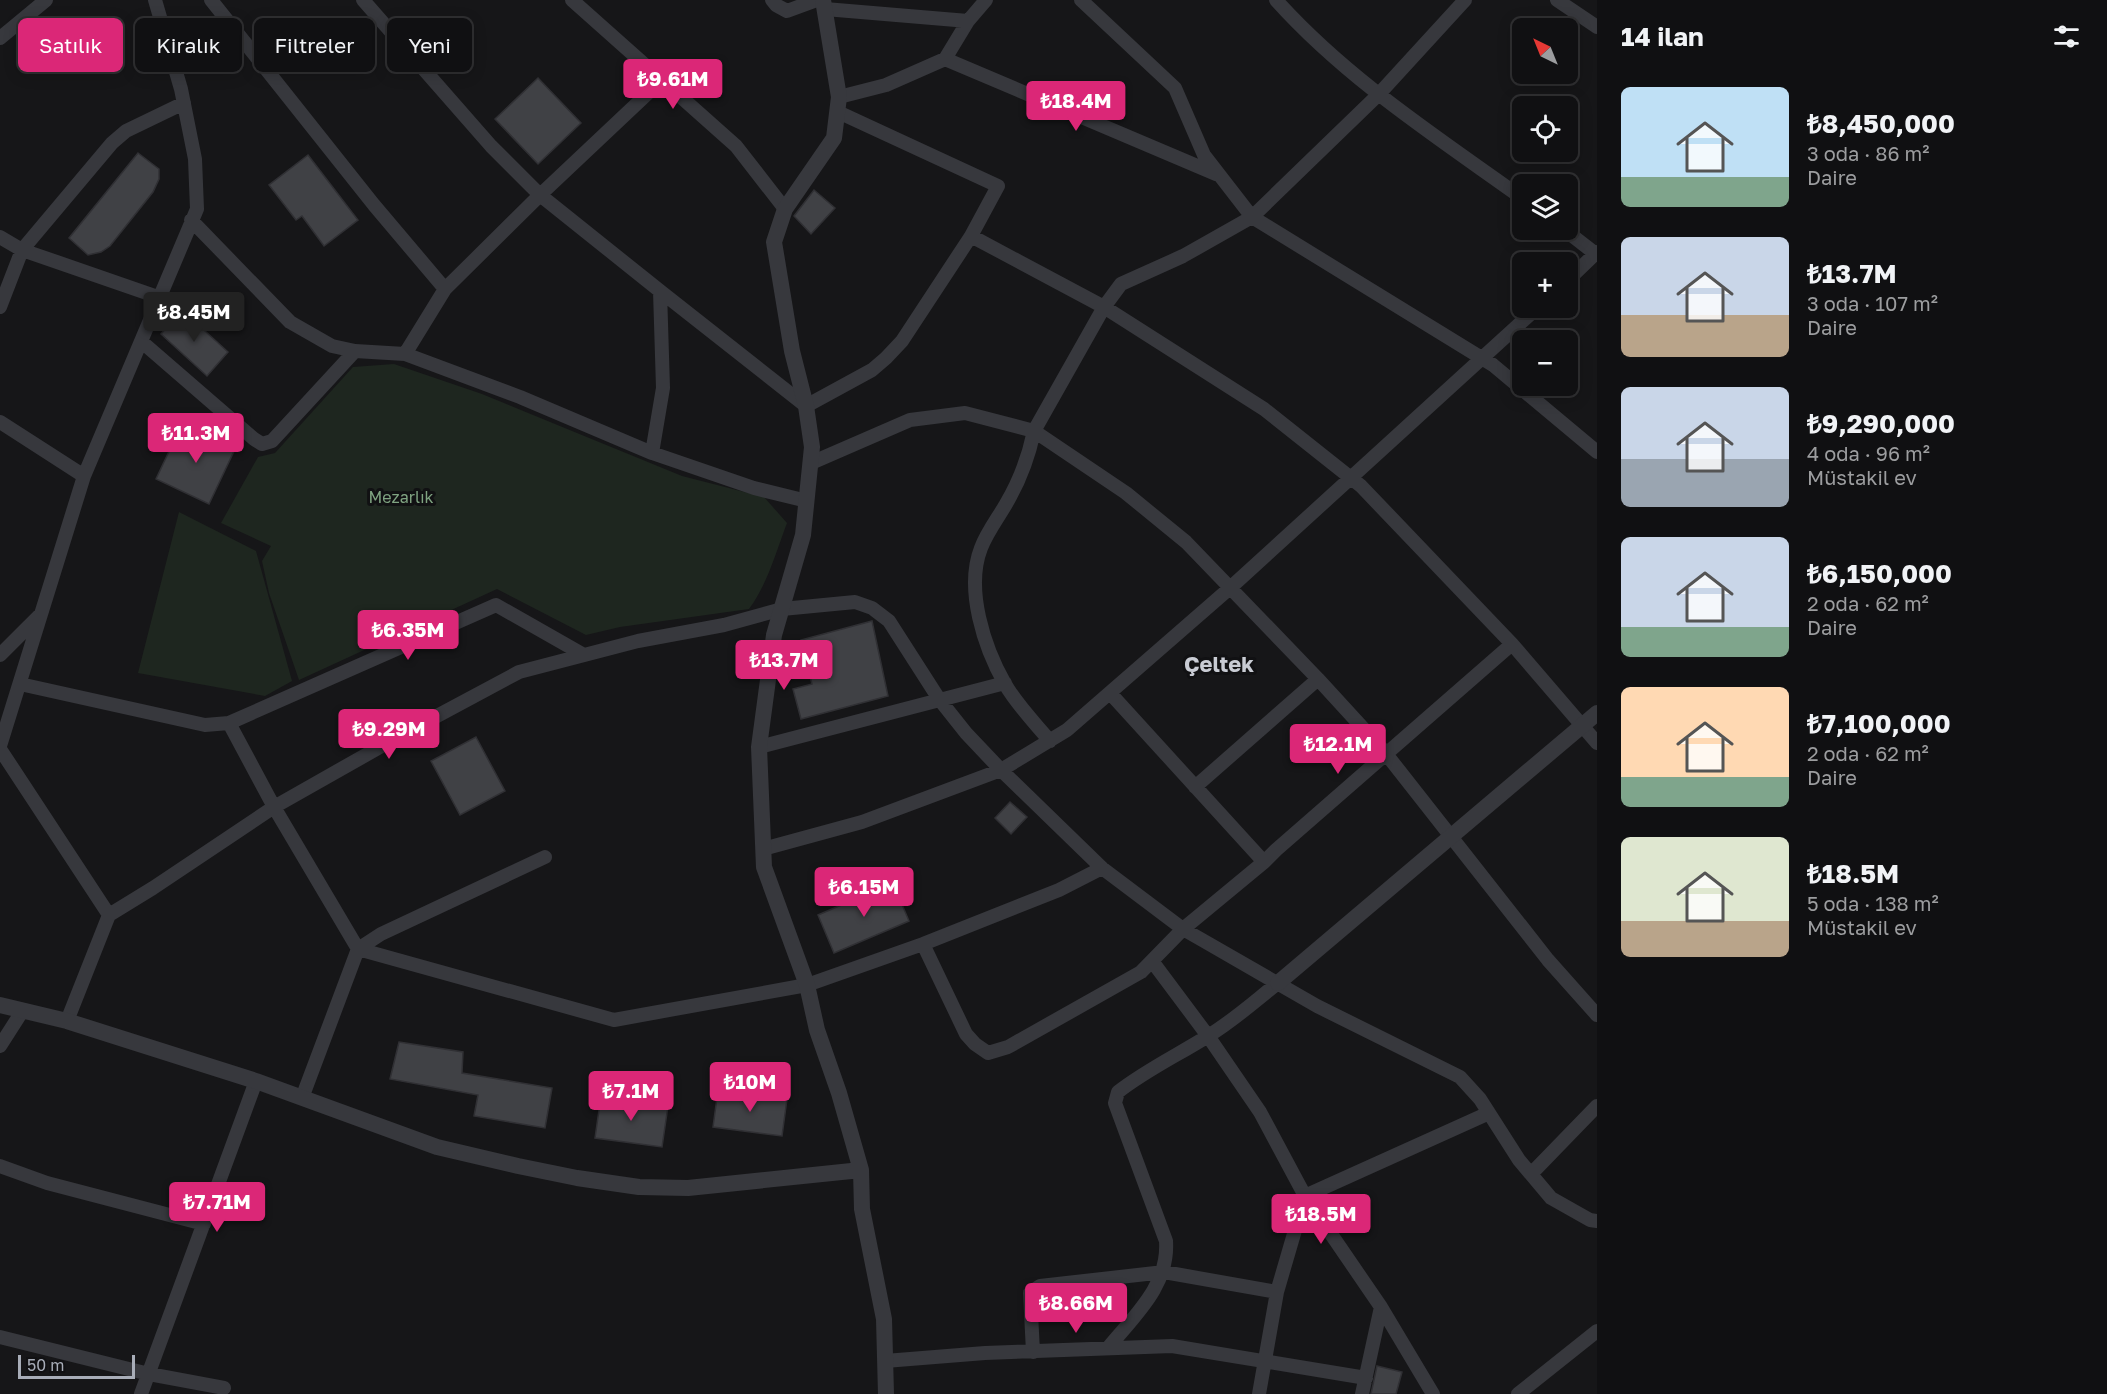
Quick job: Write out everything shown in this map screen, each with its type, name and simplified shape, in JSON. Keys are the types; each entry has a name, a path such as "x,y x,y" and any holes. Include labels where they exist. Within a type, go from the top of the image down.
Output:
{"street":[{"path":"0,39 46,0"},
{"path":"109,915 0,747 84,476 197,209 195,159 184,103 155,0"},
{"path":"211,0 374,205 445,289"},
{"path":"363,0 491,146 540,195 806,406"},
{"path":"572,0 736,146 785,208"},
{"path":"772,0 776,6 788,11 822,3 969,21"},
{"path":"839,104 945,59 969,21 986,0"},
{"path":"1081,0 1175,88 1204,155 1252,217 1493,365 1597,452"},
{"path":"1276,0 1299,26 1378,95 1512,191"},
{"path":"1050,741 1019,705 1005,683 987,642 974,584 981,547 1008,500 1030,447 1034,431 1104,307 1120,284 1184,256 1252,217 1378,95 1465,0"},
{"path":"1557,0 1597,27"},
{"path":"822,3 839,104 834,138 785,208 774,242 792,351 806,406 812,447 803,535 774,635 759,747 763,849 764,867 807,985 817,1030 839,1093 861,1170 862,1209 884,1319 886,1394"},
{"path":"945,59 1219,175"},
{"path":"405,354 445,289 663,79"},
{"path":"0,306 22,250 112,143 126,131 184,103"},
{"path":"806,406 872,370 902,340 971,236 998,186 839,104"},
{"path":"191,220 290,322 332,346 355,351 405,354 520,397 652,453 754,488 807,501"},
{"path":"971,236 1104,307 1264,409 1351,478 1512,644 1597,743"},
{"path":"0,237 22,250 158,297"},
{"path":"1578,239 1597,253 1578,270"},
{"path":"652,453 663,388 660,291"},
{"path":"763,849 862,822 1001,770 1067,730 1230,588 1526,318"},
{"path":"142,342 262,444 272,441 355,351"},
{"path":"811,463 910,420 965,413 1034,431 1126,493 1186,542 1318,679 1386,754 1548,960 1592,999 1597,1015"},
{"path":"0,422 84,476"},
{"path":"68,1022 109,915 273,807 519,672 638,641 724,625 782,609 855,602 872,608 889,621 939,699 966,733 1102,868 1183,929 1317,1006 1460,1077 1480,1099 1519,1160 1551,1198 1590,1220 1597,1221"},
{"path":"20,684 205,725 229,723 496,605 584,655"},
{"path":"2,650 42,612"},
{"path":"923,944 966,1034 988,1053 1008,1047 1141,972 1183,929 1264,862 1276,849 1512,644"},
{"path":"1195,787 1318,679"},
{"path":"759,747 1005,683"},
{"path":"1110,693 1264,862"},
{"path":"1108,1348 1155,1289 1164,1272 1167,1257 1166,1241 1115,1103 1118,1092 1132,1080 1235,1018 1597,712"},
{"path":"229,723 273,807 358,949 614,1020 807,985 923,944 1059,891 1102,868"},
{"path":"302,1098 358,949 381,933 545,857"},
{"path":"1152,961 1208,1036 1260,1112 1305,1196 1381,1307 1433,1394"},
{"path":"0,1005 68,1022 256,1081 437,1147 528,1168 639,1187 688,1188 861,1170"},
{"path":"0,1046 23,1010"},
{"path":"141,1394 256,1081"},
{"path":"1531,1174 1597,1107"},
{"path":"1259,1394 1277,1292 1305,1196 1489,1113"},
{"path":"0,1166 46,1183 204,1224"},
{"path":"1033,1352 1030,1293 1040,1286 1164,1272 1277,1292"},
{"path":"1362,1394 1381,1307"},
{"path":"1518,1394 1597,1331"},
{"path":"0,1337 149,1374 224,1388"},
{"path":"885,1361 1172,1346 1366,1378"}],"green space":[{"name":"Mezarlık","path":"394,364 482,394 682,476 764,497 787,523 756,599 749,609 620,627 586,635 497,589 299,680 269,593 262,561 271,546 221,523 258,457 275,453 353,367"},
{"path":"179,512 256,551 292,681 265,696 138,673"}],"building":[{"path":"538,78 581,123 538,164 495,119"},
{"path":"138,153 159,169 159,179 153,192 110,246 101,252 88,255 69,238"},
{"path":"308,155 358,220 324,246 302,216 296,220 269,185"},
{"path":"814,190 835,208 811,234 794,216"},
{"path":"182,310 228,352 207,376 161,334"},
{"path":"182,424 235,449 209,504 156,479"},
{"path":"872,621 888,696 801,719 793,689 812,684 801,640"},
{"path":"476,737 505,791 460,815 431,761"},
{"path":"1010,802 1027,817 1011,834 995,818"},
{"path":"893,883 909,921 834,953 818,915"},
{"path":"399,1042 463,1052 462,1073 552,1088 545,1128 474,1116 478,1095 390,1079"},
{"path":"718,1090 787,1099 782,1136 713,1127"},
{"path":"601,1096 668,1106 662,1147 595,1138"},
{"path":"1377,1366 1402,1372 1396,1394 1371,1394"}],"district":[{"name":"Çeltek","path":"1219,664"}]}
